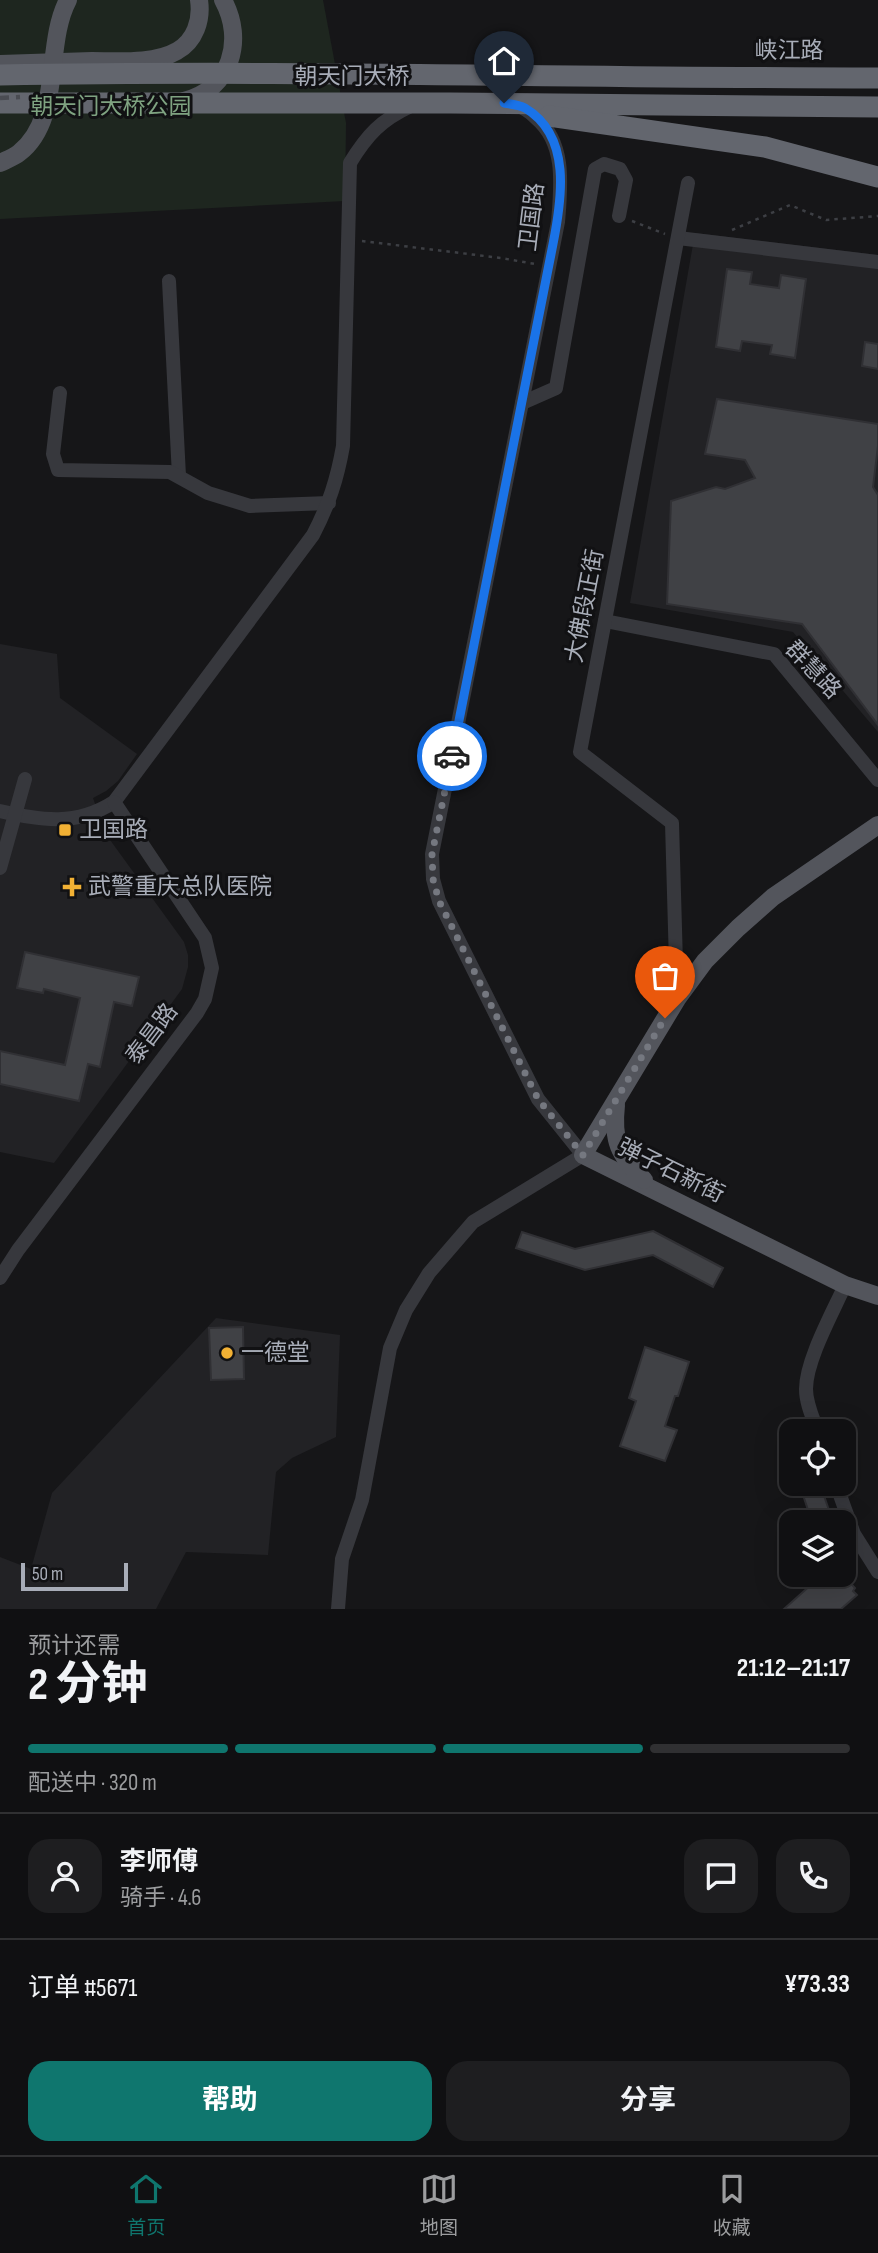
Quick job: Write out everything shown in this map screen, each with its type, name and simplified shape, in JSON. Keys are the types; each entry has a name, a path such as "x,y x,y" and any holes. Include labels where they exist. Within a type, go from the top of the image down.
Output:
{"highway":[{"path":"703,72 878,63"},
{"name":"朝天门大桥","path":"0,75 181,72 603,77 703,72"},
{"name":"峡江路","path":"703,72 878,78"},
{"name":"朝天门大桥","path":"0,103 878,107"},
{"path":"450,103 765,147 878,177"}],"main road":[{"path":"0,163 20,153 44,119 60,23 68,0"},
{"path":"0,64 147,60 176,52 188,43 195,33 199,21 199,0"},
{"path":"0,111 158,109 196,98 212,88 224,75 232,58 232,22 223,0"},
{"name":"弹子石新街","path":"878,825 773,897 705,961 677,999 583,1155 845,1284 878,1296"},
{"path":"617,1098 614,1125 616,1141 622,1154 652,1189"}],"street":[{"name":"卫国路","path":"7,812 56,820 78,818 97,813 114,802 313,535 329,503 343,446 350,163 367,136 392,115 424,101 484,99 524,107 547,127 554,142 561,188 558,222 432,854 433,879 439,901 538,1099 583,1155"},
{"path":"522,403 556,388 595,169 604,164 620,169 626,180 619,216"},
{"name":"大佛段正街","path":"677,999 672,823 580,752 688,183"},
{"path":"678,238 878,262"},
{"path":"169,281 179,476"},
{"path":"60,393 53,454 58,470 170,472 208,492 250,506 329,503"},
{"name":"群慧路","path":"605,621 774,654 878,780"},
{"path":"0,868 7,812 24,779"},
{"name":"泰昌路","path":"0,1278 18,1250 197,1013 210,984 212,968 205,938 114,802"},
{"path":"338,1609 342,1559 362,1500 390,1348 406,1310 429,1273 473,1222 583,1155"},
{"path":"813,1419 806,1388 809,1369 845,1284"},
{"path":"840,1496 854,1534 878,1572"}],"path":[{"path":"705,242 790,205 826,219 878,216"},
{"path":"619,216 678,238"},
{"path":"378,242 549,267"}],"shaded area":[{"path":"695,233 878,255 878,732 793,632 630,603"},
{"name":"武警重庆总队医院","path":"0,644 57,654 60,698 137,754 118,781 93,798 105,833 184,942 188,955 182,989 54,1163 0,1152"},
{"path":"216,1318 340,1335 336,1437 292,1458 276,1472 268,1555 186,1552 156,1609 0,1609 0,1557 31,1569 52,1493"}],"green space":[{"name":"朝天门大桥公园","path":"0,0 323,0 346,123 345,201 0,219"}],"building":[{"path":"727,269 752,272 750,284 779,288 781,275 806,279 795,358 770,354 772,345 742,341 740,351 716,347"},
{"path":"865,342 878,344 878,369 862,366"},
{"path":"717,399 878,424 873,487 878,495 878,725 802,624 667,604 671,501 716,487 725,489 755,478 745,460 705,454"},
{"path":"25,952 139,977 132,1006 114,1002 100,1067 88,1064 79,1101 0,1084 0,1051 65,1065 80,998 44,989 43,993 17,988"},
{"path":"653,1231 723,1268 713,1287 653,1255 585,1270 516,1248 522,1232 575,1249"},
{"name":"一德堂","path":"243,1327 244,1379 211,1380 209,1328"},
{"path":"645,1347 689,1362 665,1426 677,1430 665,1461 620,1446 636,1401 629,1398"},
{"path":"803,1496 824,1496 829,1510 808,1510"},
{"path":"809,1587 854,1587 853,1591 857,1595 841,1609 784,1609"}],"railway":[{"path":"0,98 20,97"}],"way so far":[{"path":"452,756 432,854 433,879 439,901 538,1099 583,1155 665,1018"}],"place":[{"name":"卫国路","path":"65,830"},
{"name":"武警重庆总队医院","path":"72,887"},
{"name":"一德堂","path":"227,1353"}],"route":[{"path":"452,756 558,222 561,188 558,158 547,127 524,107 504,103"}]}
